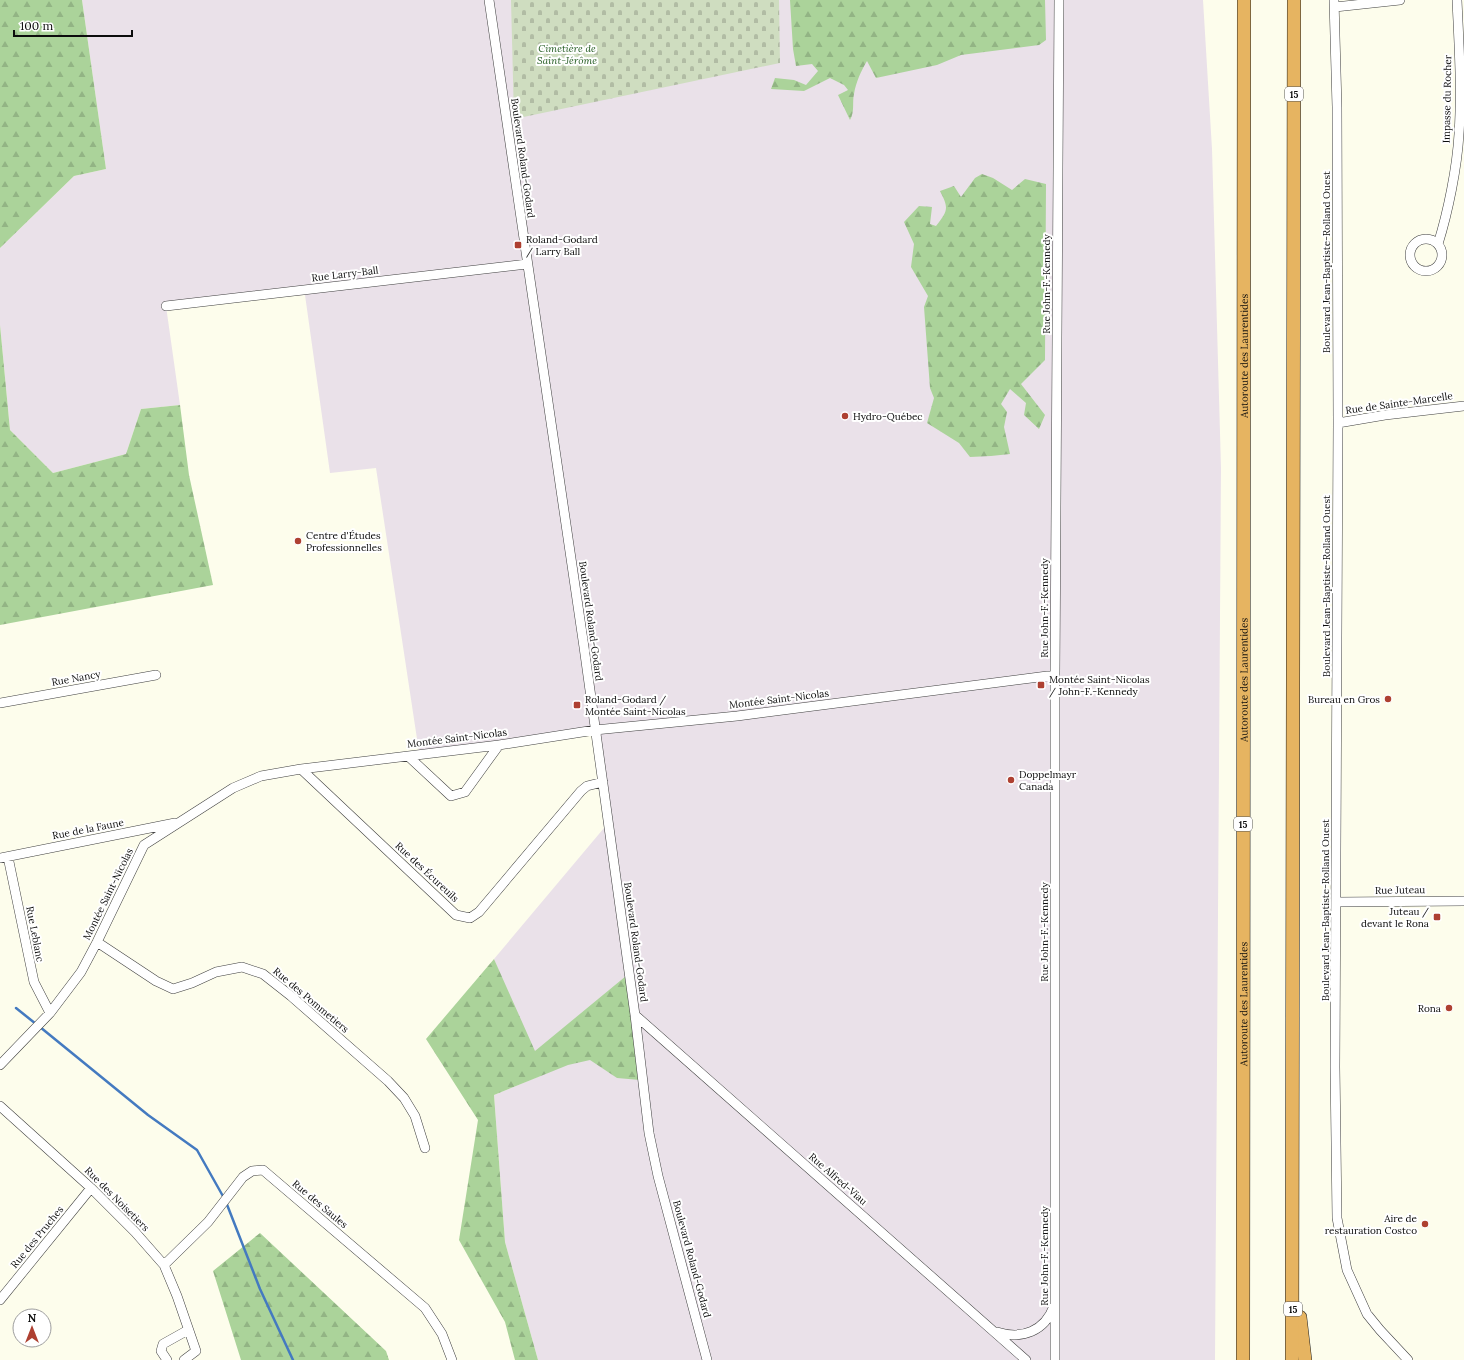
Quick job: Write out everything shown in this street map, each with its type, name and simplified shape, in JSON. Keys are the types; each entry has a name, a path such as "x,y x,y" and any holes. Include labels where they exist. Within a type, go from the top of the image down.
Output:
{"highway":[{"path":"1237,0 1244,35"},
{"name":"Autoroute des Laurentides","path":"1243,1360 1244,0"},
{"name":"15","path":"1292,1360 1294,0"},
{"path":"1293,1258 1305,1360"}],"street":[{"name":"Boulevard Roland-Godard","path":"489,0 603,782 635,1015 649,1133 658,1176 707,1360"},
{"name":"Rue John-F.-Kennedy","path":"1055,1360 1055,675 1059,0"},
{"path":"1334,4 1400,0"},
{"name":"Impasse du Rocher","path":"1438,244 1444,226 1455,167 1459,135 1460,75 1457,0"},
{"name":"Boulevard Jean-Baptiste-Rolland Ouest","path":"1334,4 1337,107 1338,423 1335,1067 1337,1218 1347,1270 1367,1314 1408,1360"},
{"name":"Rue Larry-Ball","path":"166,306 528,264"},
{"name":"Rue de Sainte-Marcelle","path":"1338,423 1385,414 1464,406"},
{"name":"Rue Nancy","path":"0,703 156,675"},
{"name":"Montée Saint-Nicolas","path":"0,1065 50,1013 80,972 97,942 144,846 233,788 262,776 301,769 499,745 595,730 737,716 1055,675"},
{"path":"408,756 451,796 465,792 499,745"},
{"name":"Rue des Écureuils","path":"301,769 456,915 470,918 479,912 581,791 587,786 603,782"},
{"name":"Rue de la Faune","path":"4,858 181,822"},
{"name":"Rue Leblanc","path":"4,858 34,982 50,1013"},
{"name":"Rue Juteau","path":"1336,902 1464,901"},
{"name":"Rue des Pommetiers","path":"97,942 156,981 173,988 192,983 216,972 242,967 263,974 291,996 388,1081 404,1098 415,1116 425,1148"},
{"name":"Rue Alfred-Viau","path":"635,1015 1026,1360"},
{"name":"Rue des Noisetiers","path":"0,1106 91,1188 135,1232 164,1265 177,1296 196,1351 184,1360"},
{"name":"Rue des Saules","path":"164,1265 208,1222 243,1176 252,1171 263,1170 425,1308 442,1334 452,1360"},
{"name":"Rue des Pruches","path":"0,1300 91,1188"},
{"path":"994,1331 1006,1335 1015,1335 1037,1330 1045,1322 1055,1304"},
{"path":"167,1360 161,1351 162,1344 188,1330"}],"shaded area":[{"path":"82,0 1203,0 1212,149 1221,468 1215,1360 538,1360 505,1242 494,1095 540,1076 494,959 604,828 595,730 419,752 376,468 330,473 305,295 166,306 180,405 141,409 126,454 53,473 10,430 0,325 0,248 74,176 106,169"}],"green space":[{"path":"0,0 82,0 106,169 74,176 0,248"},
{"name":"Cimetière de Saint-Jérôme","path":"511,0 779,0 780,63 514,119"},
{"path":"790,0 1045,0 1046,40 1039,45 961,55 937,65 876,78 867,61 856,85 850,120 838,95 848,90 844,85 830,78 804,91 771,89 775,78 794,80 806,85 818,71 812,64 796,66 793,49"},
{"path":"982,174 993,178 1012,190 1025,179 1046,184 1045,360 1021,384 1045,415 1039,429 1024,415 1026,403 1010,389 1001,404 1007,412 1004,427 1010,454 970,457 959,443 927,423 934,398 930,388 924,307 928,296 911,267 914,244 904,222 919,206 932,207 930,224 936,226 943,217 946,209 945,202 940,191 954,186 961,197 975,178"},
{"path":"0,325 10,430 53,473 126,454 141,409 180,405 189,475 213,585 0,625"},
{"path":"494,959 535,1051 626,976 640,1080 617,1078 590,1060 568,1065 494,1095 505,1242 538,1360 515,1360 505,1322 459,1240 478,1120 426,1039"},
{"path":"260,1233 386,1351 389,1360 241,1360 213,1271"}],"waterway":[{"path":"16,1008 36,1024"},
{"path":"40,1027 148,1115 197,1150 224,1198"},
{"path":"226,1202 260,1289 293,1360"}],"place":[{"name":"Roland-Godard / Larry Ball","path":"518,245"},
{"name":"Hydro-Québec","path":"845,416"},
{"name":"Centre d'Études Professionnelles","path":"298,541"},
{"name":"Montée Saint-Nicolas / John-F.-Kennedy","path":"1041,685"},
{"name":"Bureau en Gros","path":"1388,699"},
{"name":"Roland-Godard / Montée Saint-Nicolas","path":"577,705"},
{"name":"Doppelmayr Canada","path":"1011,780"},
{"name":"Juteau / devant le Rona","path":"1437,917"},
{"name":"Rona","path":"1449,1008"},
{"name":"Aire de restauration Costco","path":"1425,1224"}]}
